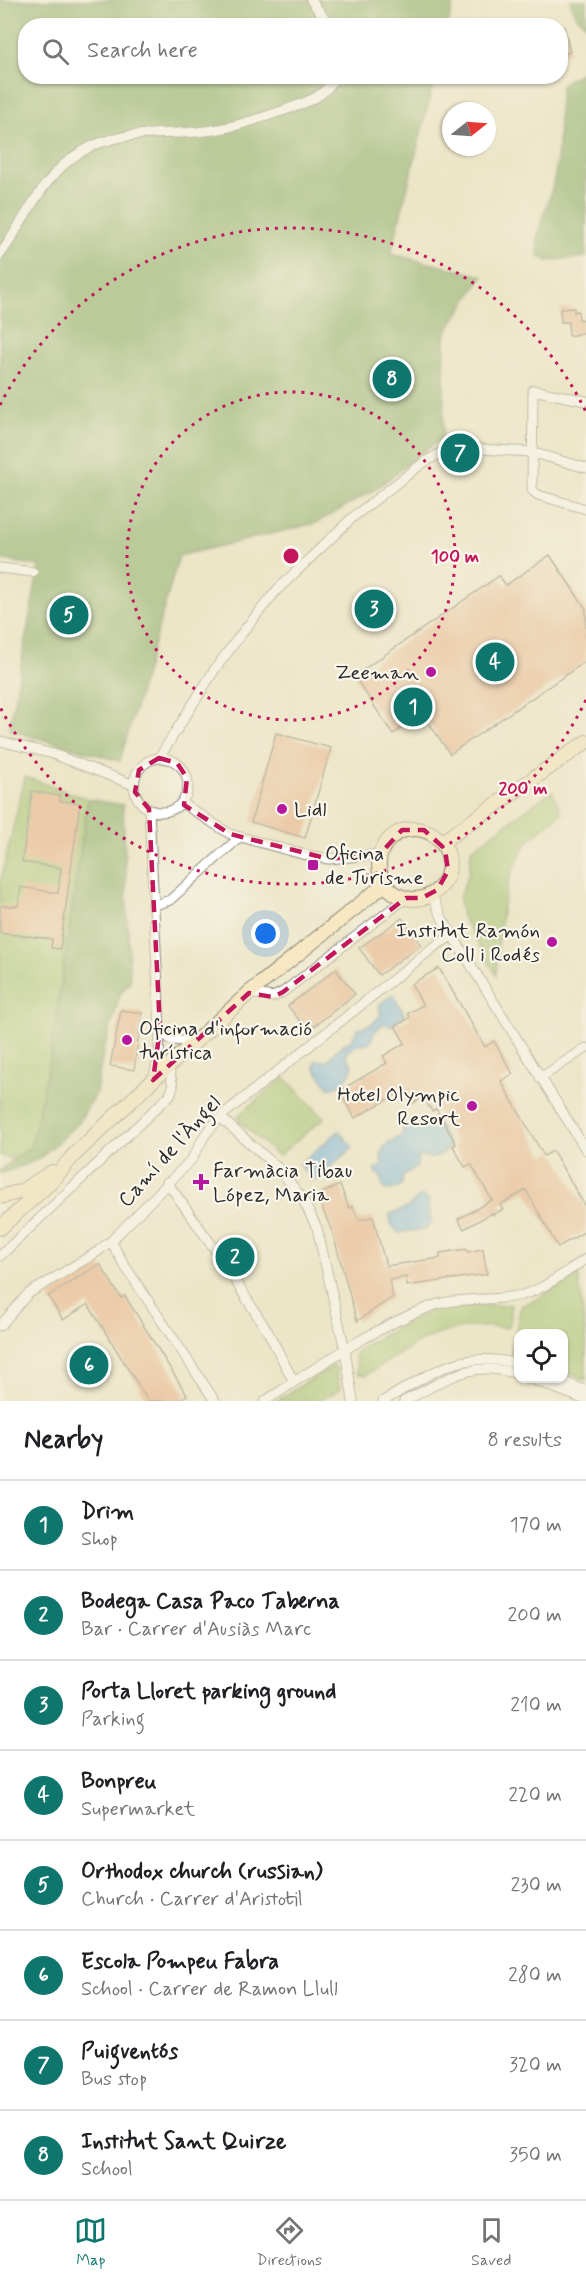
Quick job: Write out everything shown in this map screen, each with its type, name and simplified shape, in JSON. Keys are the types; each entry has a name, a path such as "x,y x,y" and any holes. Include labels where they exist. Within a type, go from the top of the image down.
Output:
{"main road":[{"path":"442,842 586,742"},
{"path":"407,829 424,830 442,842 448,856 448,871 442,884 431,894 422,898 406,898 385,884 379,864 380,854 392,836 407,829"},
{"path":"0,1228 53,1180 73,1156 153,1080 249,993 385,884"},
{"path":"0,1197 22,1191 73,1156"}],"street":[{"path":"311,0 324,18"},
{"path":"0,255 52,175 80,152 113,138 140,133 196,132 253,121 308,102 323,94 330,84"},
{"path":"586,401 533,390 531,452 532,490 538,495 586,509"},
{"path":"159,758 178,731 197,697 245,630 301,565 353,517 423,463 446,450 465,448 531,452 586,468"},
{"path":"0,568 33,572"},
{"path":"0,742 53,754 134,784"},
{"path":"159,758 177,763 183,769 188,786 182,803 163,813 149,809 138,799 134,784 139,770 152,760 159,758"},
{"path":"182,803 230,834 240,837 329,859 380,854"},
{"path":"149,809 152,906 160,1029 159,1056 153,1080"},
{"path":"152,906 170,900 240,837"},
{"path":"431,894 444,922 586,1150"},
{"path":"249,993 277,996 406,898"},
{"name":"Camí de l'Àngel","path":"0,1326 28,1294 111,1241 192,1159 205,1136 220,1117 425,954 453,935"},
{"path":"160,1029 171,1040 196,1042"},
{"path":"540,1078 586,1048"},
{"path":"0,1256 170,1095 173,1086 168,1066"},
{"path":"220,1117 279,1169 302,1198 317,1228 345,1350 353,1401"},
{"path":"167,1182 218,1254 268,1332 294,1382"},
{"path":"111,1241 123,1263 215,1401"},
{"path":"265,1401 345,1350 431,1306 453,1300 494,1298 530,1292 586,1259"},
{"path":"383,1401 459,1361 477,1359 514,1363"},
{"path":"404,1401 451,1376 476,1368 514,1373"},
{"path":"542,1383 586,1400"},
{"path":"566,1383 586,1391"}],"highlighted area":[{"path":"159,758 177,763 187,778 184,805 230,834 329,859 380,854 402,830 424,830 445,849 448,871 437,890 422,898 406,898 283,992 273,997 249,993 153,1080 160,1029 149,809 135,792 139,770"}],"green space":[{"path":"0,0 454,0 450,18 18,18 18,84 433,84 391,254 483,276 445,334 443,437 374,490 316,523 179,556 120,761 9,730 39,566 0,559"},
{"path":"570,0 586,0 586,25 576,16"},
{"path":"586,70 586,257 547,261 539,255 538,238 555,175 561,86 568,84 568,80"},
{"path":"25,777 88,799 50,1059 31,1147 14,1160 0,1155 0,883"},
{"path":"552,791 562,813 532,839 516,863 502,910 496,975 462,916 459,898 469,873 471,850"},
{"path":"88,799 123,805 130,980 120,995 104,1049 96,1093 79,1122 39,1159 0,1174 0,1170 31,1146 50,1059"},
{"path":"284,1077 324,1118 278,1156 239,1121 238,1116"},
{"path":"578,1274 586,1339 586,1380 568,1373 568,1329 516,1329 521,1306 539,1298"},
{"path":"511,1305 511,1318 507,1328 474,1327 441,1333 412,1346 366,1375 358,1374 355,1353 363,1346 429,1311 454,1306"},
{"path":"514,1339 514,1354 511,1353"},
{"path":"334,1365 340,1389 320,1401 276,1401"}],"water":[{"path":"393,994 405,1015 390,1027 384,1023 374,1032 369,1043 357,1045 345,1054 353,1066 341,1084 329,1087 315,1069 315,1061 327,1062 338,1049 352,1040 357,1029 372,1024 381,1015 379,1005"},
{"path":"413,1122 421,1126 433,1122 438,1123 449,1144 448,1150 432,1159 425,1156 418,1157 417,1167 402,1177 402,1184 398,1188 384,1189 380,1175 375,1172 375,1169 382,1166 382,1151 391,1141 401,1137 404,1126"},
{"path":"339,1131 353,1148 313,1181 299,1164"},
{"path":"423,1196 429,1200 431,1224 425,1229 398,1233 391,1224 390,1214 409,1207"}],"building":[{"path":"574,308 574,312 578,311 579,320 586,319 586,332 569,336 568,322 561,322 560,309"},
{"path":"550,555 586,609 586,661 450,754 423,714 393,734 354,676 499,576 506,585"},
{"path":"276,733 331,748 305,838 251,822"},
{"path":"32,791 60,796 60,801 80,803 60,949 51,948 52,939 0,933 0,906 18,906 21,887 58,893 61,868 22,862"},
{"path":"402,918 421,945 379,975 359,948"},
{"name":"Hotel Olympic Resort","path":"439,968 485,1047 494,1041 513,1074 501,1081 544,1156 553,1151 586,1208 586,1231 558,1247 526,1190 500,1205 503,1209 464,1229 458,1219 492,1200 471,1164 465,1167 453,1146 456,1144 436,1109 432,1111 423,1097 412,1104 404,1090 355,1118 339,1091 387,1063 383,1056 405,1043 395,1026 410,1018 408,1013 423,1005 411,984"},
{"path":"336,969 355,994 308,1031 288,1006"},
{"name":"Oficina d'informació turística","path":"121,1010 142,1013 134,1070 110,1066"},
{"path":"340,1185 349,1208 352,1206 359,1220 373,1217 386,1266 440,1258 440,1253 483,1249 487,1274 407,1286 406,1277 389,1280 393,1297 357,1321 333,1234 317,1195"},
{"path":"100,1264 121,1298 125,1296 187,1395 178,1401 148,1401 88,1304 63,1320 48,1296"}],"place":[{"name":"Institut Sant Quirze","path":"392,379"},
{"name":"Puigventós","path":"460,453"},
{"name":"Porta Lloret parking ground","path":"374,609"},
{"name":"Orthodox church (russian)","path":"69,615"},
{"name":"Bonpreu","path":"495,662"},
{"name":"Zeeman","path":"431,672"},
{"name":"Drim","path":"413,707"},
{"name":"Lidl","path":"282,809"},
{"name":"Oficina de Turisme","path":"313,865"},
{"name":"Institut Ramón Coll i Rodés","path":"552,942"},
{"name":"Oficina d'informació turística","path":"127,1040"},
{"name":"Hotel Olympic Resort","path":"472,1106"},
{"name":"Farmàcia Tibau López, Maria","path":"201,1182"},
{"name":"Bodega Casa Paco Taberna","path":"235,1257"},
{"name":"Escola Pompeu Fabra","path":"89,1365"}]}
